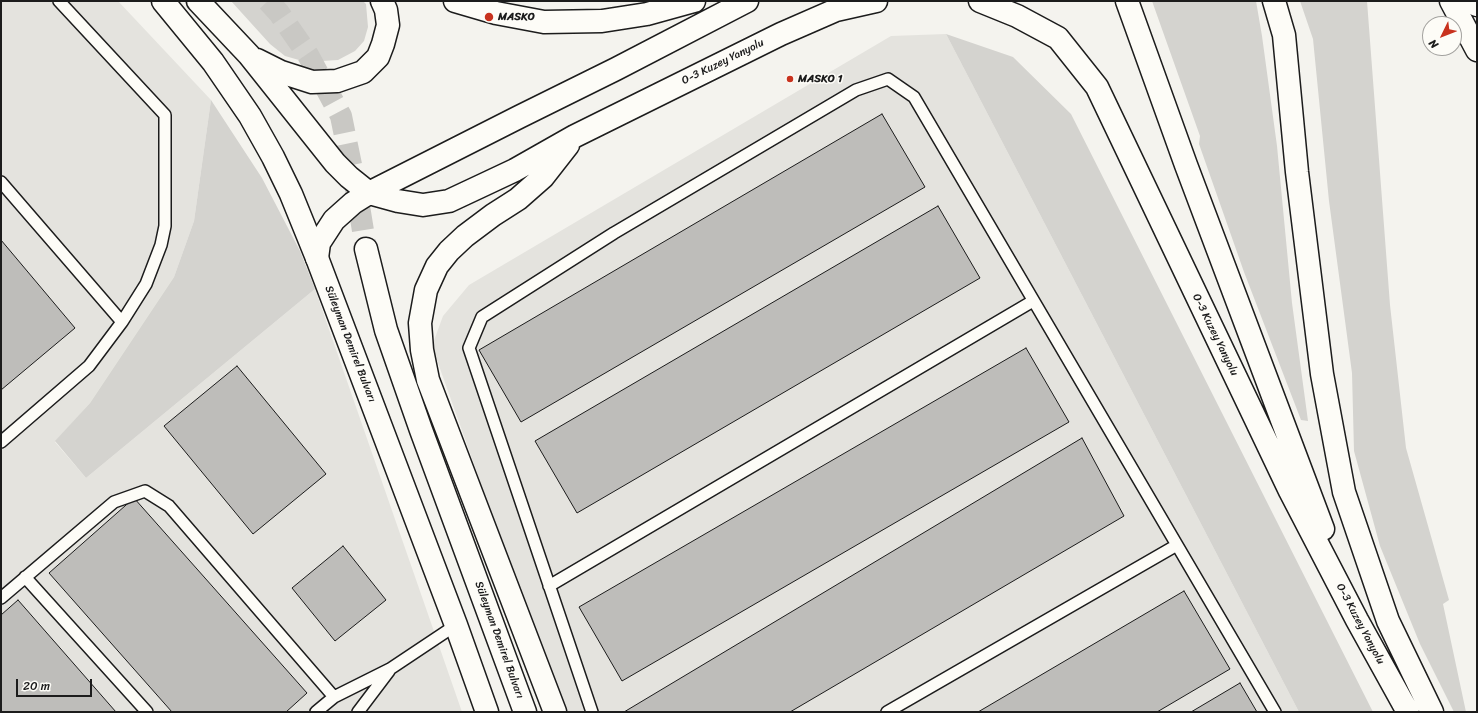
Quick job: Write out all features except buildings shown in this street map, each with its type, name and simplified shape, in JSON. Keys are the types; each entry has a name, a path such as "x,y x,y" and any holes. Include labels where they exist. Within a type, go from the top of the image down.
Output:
{"main road":[{"name":"Süleyman Demirel Bulvarı","path":"163,1 213,62 250,116 285,182 317,258 456,625 487,712"},
{"path":"198,1 249,55 335,163 349,177 369,193"},
{"path":"249,55 281,72 312,82 337,81 363,72 378,57 383,44 388,25 386,10 382,1"},
{"path":"455,1 496,13 544,22 602,21 647,14 694,1"},
{"path":"317,258 319,243 334,220 353,203 369,193 616,69 747,1"},
{"name":"O-3 Kuzey Yanyolu","path":"369,193 398,202 423,205 449,201 515,170 575,136 781,34 836,10 876,1"},
{"name":"O-3 Kuzey Yanyolu","path":"980,1 1017,16 1058,38 1097,87 1290,491 1357,620 1408,712"},
{"path":"1127,1 1186,165 1357,620"},
{"path":"1274,1 1284,35 1297,172 1322,374 1344,492 1388,621 1432,712"},
{"path":"1451,1 1477,50"},
{"path":"1475,1 1477,5"},
{"path":"555,712 428,380 422,350 420,323 426,290 438,266 449,251 465,236 518,199 543,177 575,136"},
{"name":"Süleyman Demirel Bulvarı","path":"366,249 386,330 420,430 525,712"}],"lane":[{"path":"1,442 89,366 122,322 146,284 161,245 165,226 165,115 59,1"},
{"path":"592,712 469,348 482,318 614,233 856,90 888,79 914,97 1275,712"},
{"path":"1,182 122,322"},
{"path":"549,586 1033,300"},
{"path":"1,598 114,502 145,491 169,506 334,697"},
{"path":"887,712 1177,545"},
{"path":"25,577 146,712"},
{"path":"316,712 334,697 390,668 456,625"},
{"path":"358,712 390,668"}],"shaded area":[{"path":"1,1 118,1 211,100 194,221 174,277 90,403 55,442 86,478 315,289 462,712 1,712"},
{"path":"231,1 363,1 366,4 368,27 364,41 355,51 338,60 306,62 285,56 270,44"},
{"path":"1152,1 1256,1 1277,146 1292,303 1308,421 1301,420 1244,272 1199,144 1200,136"},
{"path":"1300,1 1367,1 1390,305 1406,448 1449,600 1443,604 1466,712 1454,712 1420,644 1380,546 1354,451 1352,373 1329,201 1313,39"},
{"path":"946,34 1299,712 562,712 432,346 443,316 469,285 891,36"},
{"path":"946,34 1013,57 1071,114 1373,712 1299,712"},
{"path":"211,100 262,178 300,251 315,289 86,478 55,441 90,403 174,277 194,221"}],"tunnel":[{"path":"268,1 279,13 308,55 341,116 357,194 366,249"}],"place":[{"name":"MASKO","path":"489,17"},
{"name":"MASKO 1","path":"790,79"}]}
